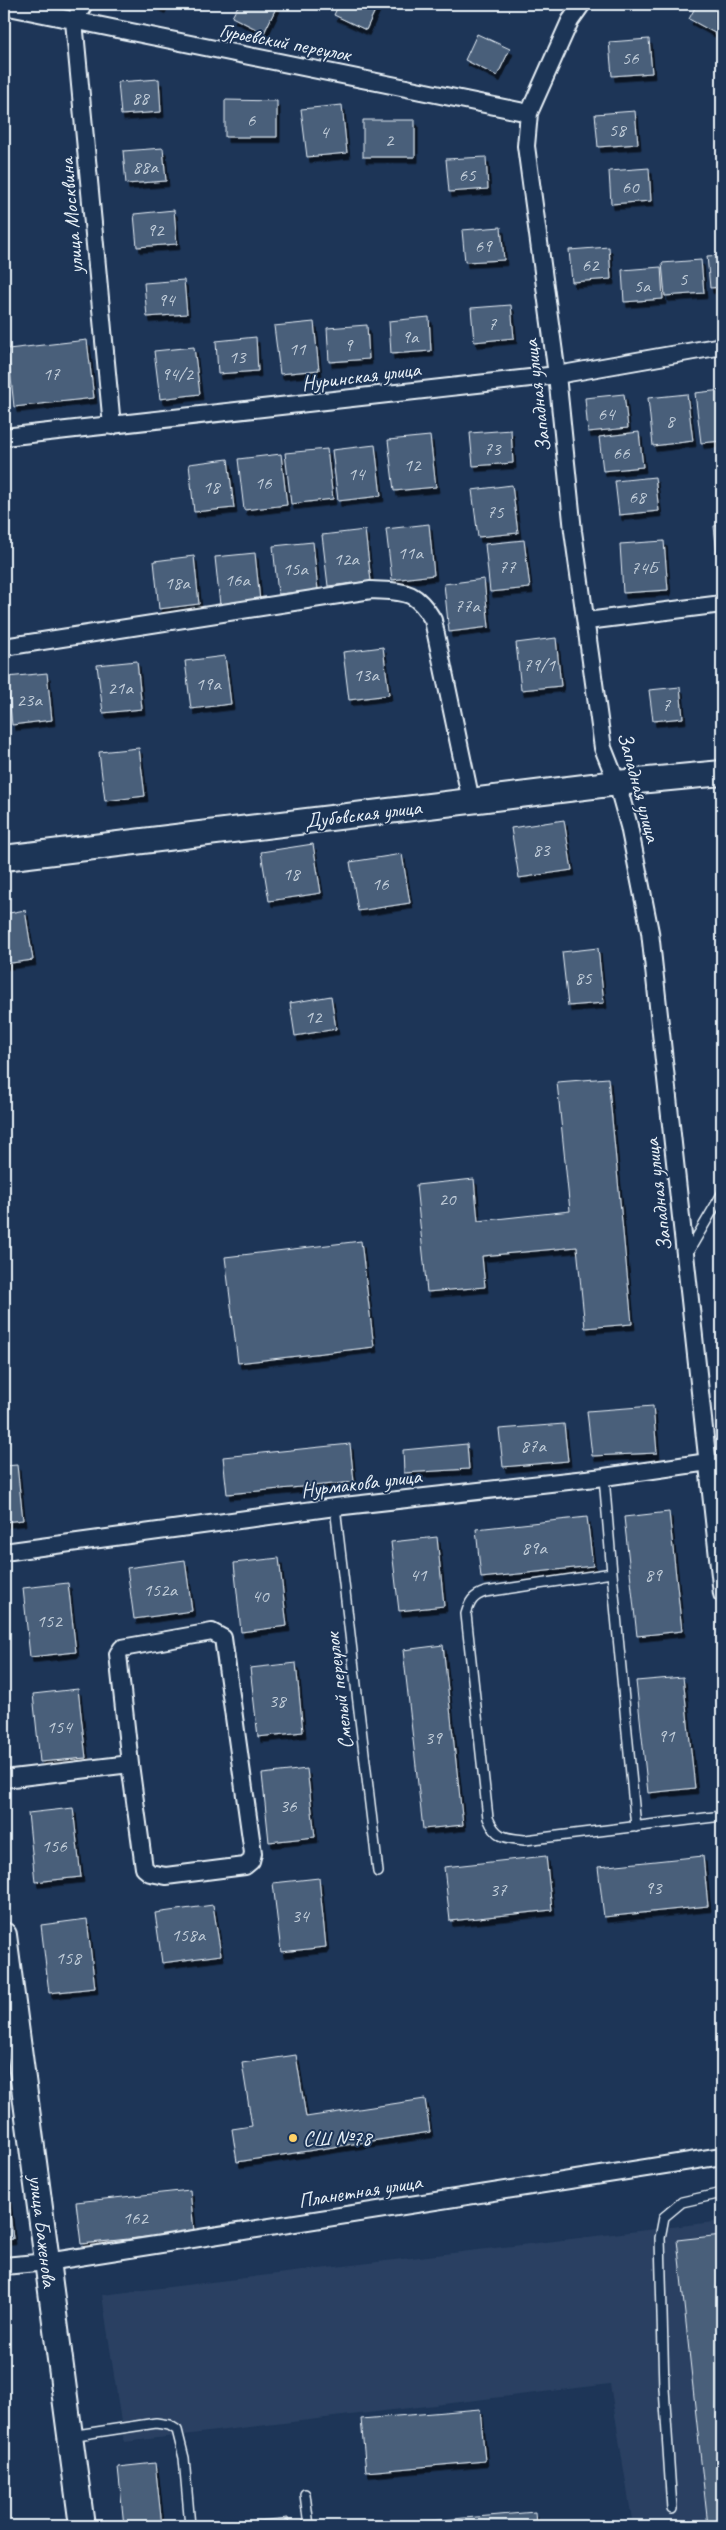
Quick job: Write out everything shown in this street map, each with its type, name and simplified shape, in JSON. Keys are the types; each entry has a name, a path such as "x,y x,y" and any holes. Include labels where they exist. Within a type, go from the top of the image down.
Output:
{"main road":[{"name":"Дубовская улица","path":"4,858 471,801 722,773"},
{"name":"улица Баженова","path":"4,1935 10,2033 47,2262 82,2526"}],"street":[{"path":"74,21 84,4"},
{"name":"Западная улица","path":"582,4 570,21 529,113 526,146 556,375 573,531 587,621 603,748 630,826 650,932 687,1255 715,1460 722,1594"},
{"name":"Гурьевский переулок","path":"4,6 529,113"},
{"name":"улица Москвина","path":"74,21 112,426"},
{"name":"Нуринская улица","path":"4,437 556,375 722,346"},
{"path":"4,647 371,590 402,591 423,602 433,620 471,801"},
{"path":"587,621 722,604"},
{"name":"Нурмакова улица","path":"4,1552 334,1507 604,1477 715,1460"},
{"path":"212,1632 219,1634 223,1638 254,1846 251,1861 245,1866 166,1876 150,1873 144,1868 130,1764 120,1650 122,1648 212,1632"},
{"path":"4,1779 130,1764"},
{"name":"Планетная улица","path":"4,2266 47,2262 722,2156"}],"lane":[{"path":"687,1255 719,1209 722,1194"},
{"path":"715,1460 722,1476"},
{"path":"604,1477 636,1827"},
{"name":"Смелый переулок","path":"334,1507 378,1872"},
{"path":"612,1573 485,1592 476,1595 469,1604 466,1614 488,1818 493,1830 506,1838 525,1840 722,1816"},
{"path":"672,2510 664,2388 660,2238 664,2217 682,2202 722,2193"},
{"path":"70,2436 156,2423 169,2425 177,2430 184,2458 190,2526"},
{"path":"305,2494 309,2526"}],"shaded area":[{"path":"722,2221 722,2526 633,2526 610,2384 124,2442 102,2295"}],"building":[{"path":"153,4 164,4 162,8"},
{"path":"239,4 272,4 277,6 264,33 232,17"},
{"path":"339,4 378,4 366,30 334,15"},
{"path":"697,4 722,4 722,37 689,19"},
{"path":"477,34 510,49 497,76 465,60"},
{"path":"649,39 652,73 612,76 609,42"},
{"path":"159,79 161,112 121,115 118,82"},
{"path":"225,100 277,101 277,137 225,137"},
{"path":"342,105 347,153 307,157 301,109"},
{"path":"635,111 638,144 598,147 595,114"},
{"path":"363,120 415,120 415,157 363,157"},
{"path":"163,148 166,181 126,184 123,151"},
{"path":"486,157 488,189 449,192 446,159"},
{"path":"649,168 651,201 611,204 609,171"},
{"path":"174,210 177,244 137,247 134,214"},
{"path":"501,227 504,260 465,262 462,230"},
{"path":"609,247 611,279 572,282 569,250"},
{"path":"722,255 722,287 710,288 707,256"},
{"path":"701,260 704,293 665,296 662,263"},
{"path":"661,267 663,299 624,302 622,270"},
{"path":"184,280 187,314 147,317 144,283"},
{"path":"511,305 514,338 474,342 471,308"},
{"path":"429,317 431,351 391,354 389,321"},
{"path":"314,322 319,370 280,374 274,326"},
{"path":"367,325 369,359 329,362 327,328"},
{"path":"256,337 258,371 218,374 216,341"},
{"path":"87,340 94,398 14,407 8,349"},
{"path":"194,347 200,394 160,399 154,351"},
{"path":"722,390 722,441 701,443 695,393"},
{"path":"624,394 628,428 588,432 585,398"},
{"path":"687,394 693,441 653,446 648,398"},
{"path":"511,430 513,463 473,466 470,433"},
{"path":"639,432 643,467 603,471 599,437"},
{"path":"430,436 436,487 394,491 388,440"},
{"path":"375,445 381,496 338,501 332,450"},
{"path":"327,449 333,499 291,504 285,453"},
{"path":"281,454 287,505 244,510 238,459"},
{"path":"228,459 234,508 194,512 189,464"},
{"path":"655,477 659,511 619,515 615,481"},
{"path":"512,485 518,533 478,537 472,490"},
{"path":"429,524 434,575 392,580 386,529"},
{"path":"722,525 722,573 719,573 714,526"},
{"path":"365,530 371,581 328,586 322,535"},
{"path":"524,540 530,588 490,592 485,544"},
{"path":"664,541 668,590 623,593 620,544"},
{"path":"313,542 318,590 278,594 273,546"},
{"path":"255,553 260,601 220,605 215,557"},
{"path":"194,556 199,604 159,609 154,561"},
{"path":"484,579 489,627 449,632 444,584"},
{"path":"556,638 561,686 521,690 516,643"},
{"path":"383,647 389,695 349,700 343,652"},
{"path":"225,656 231,704 191,709 185,661"},
{"path":"137,661 142,709 103,713 97,665"},
{"path":"47,673 52,720 12,725 7,677"},
{"path":"680,687 683,718 653,721 649,690"},
{"path":"139,748 145,796 105,801 99,752"},
{"path":"564,820 572,870 519,878 511,828"},
{"path":"313,844 321,893 269,901 261,852"},
{"path":"402,854 410,903 358,911 350,862"},
{"path":"25,910 33,960 4,964 4,914"},
{"path":"598,948 604,1003 568,1006 562,952"},
{"path":"331,996 336,1029 295,1036 290,1003"},
{"path":"608,1078 632,1324 585,1328 577,1247 482,1256 485,1287 427,1292 416,1185 474,1179 478,1221 570,1211 557,1082"},
{"path":"361,1241 374,1347 238,1363 225,1257"},
{"path":"4,1377 8,1416 4,1417"},
{"path":"653,1406 657,1453 592,1456 587,1411"},
{"path":"564,1424 568,1461 503,1467 499,1429"},
{"path":"350,1444 354,1482 227,1494 223,1457"},
{"path":"467,1444 469,1469 404,1473 403,1450"},
{"path":"17,1465 23,1520 4,1522 4,1466"},
{"path":"669,1512 682,1631 637,1636 624,1517"},
{"path":"587,1517 593,1566 481,1578 476,1529"},
{"path":"437,1537 444,1606 399,1611 391,1542"},
{"path":"279,1558 287,1626 241,1632 234,1563"},
{"path":"185,1560 192,1611 134,1619 127,1568"},
{"path":"68,1583 76,1652 30,1657 23,1588"},
{"path":"443,1645 463,1825 423,1829 403,1650"},
{"path":"296,1663 303,1732 258,1737 250,1668"},
{"path":"683,1677 695,1788 648,1793 636,1681"},
{"path":"78,1689 86,1758 40,1762 33,1694"},
{"path":"307,1769 315,1837 269,1842 262,1774"},
{"path":"73,1808 81,1877 35,1882 28,1813"},
{"path":"546,1856 552,1910 450,1921 444,1867"},
{"path":"703,1856 708,1906 604,1917 598,1867"},
{"path":"319,1878 326,1947 281,1952 273,1883"},
{"path":"213,1905 221,1955 162,1963 155,1913"},
{"path":"87,1919 95,1988 49,1993 41,1925"},
{"path":"296,2055 306,2117 425,2099 430,2132 237,2162 232,2129 252,2126 242,2063"},
{"path":"190,2190 194,2232 81,2244 76,2202"},
{"path":"4,2196 8,2196 13,2239 4,2240"},
{"path":"722,2235 722,2526 708,2526 677,2240"},
{"path":"480,2409 485,2461 366,2472 361,2419"},
{"path":"155,2463 162,2526 124,2526 118,2467"},
{"path":"535,2512 536,2526 394,2526 394,2524"},
{"path":"288,2518 289,2526 246,2526 246,2522"}],"place":[{"name":"СШ №78","path":"293,2138"}]}
